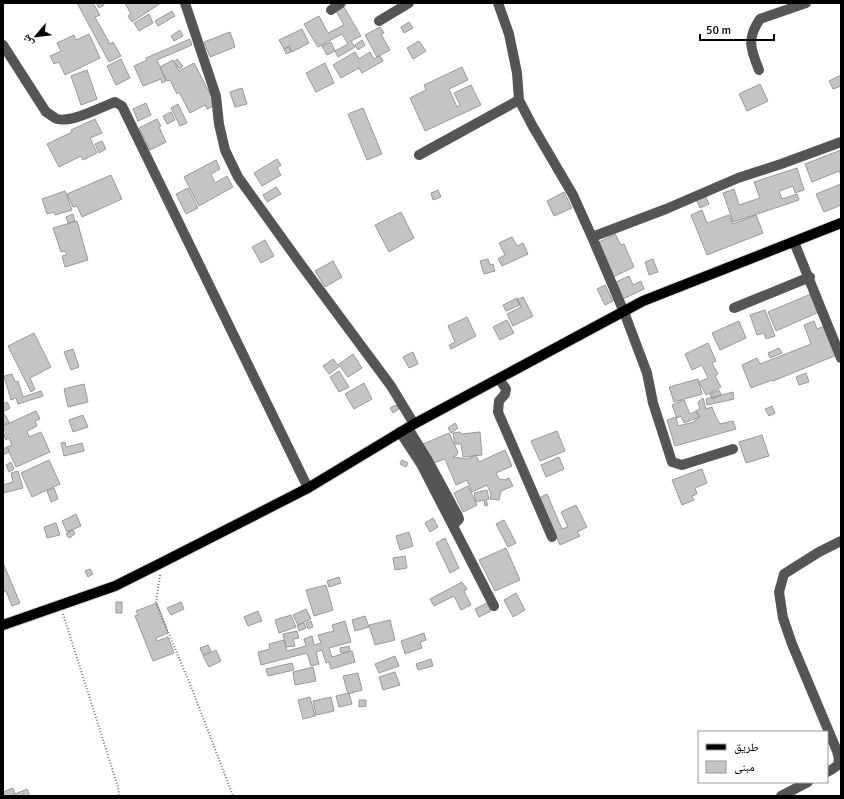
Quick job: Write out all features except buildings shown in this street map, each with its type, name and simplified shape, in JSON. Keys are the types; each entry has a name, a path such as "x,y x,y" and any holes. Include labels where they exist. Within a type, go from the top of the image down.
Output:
{"main road":[{"path":"3,625 114,586 161,563 308,488 408,428 643,301 841,223"}],"street":[{"path":"185,3 216,96 219,124 225,150 238,177 391,386 408,428 427,459 458,516 459,519 453,526 494,606"},
{"path":"331,10 341,3"},
{"path":"379,21 409,3"},
{"path":"498,3 509,34 517,73 520,100 532,125 574,195 624,312 647,373 653,403 672,462 682,465 733,448"},
{"path":"759,70 751,49 752,36 755,26 760,19 806,3"},
{"path":"3,45 46,112 57,119 68,119 80,116 115,102 122,106 308,488"},
{"path":"419,154 520,100"},
{"path":"592,237 666,209 738,178 841,142"},
{"path":"794,242 810,277 841,358"},
{"path":"734,308 810,277"},
{"path":"499,379 506,389 505,394 499,401 498,412 552,537"},
{"path":"828,771 836,767 840,760 792,644 783,618 779,592 784,574 819,552 841,541"},
{"path":"781,796 806,783"}],"path":[{"path":"161,563 156,603 192,689 233,796"},
{"path":"60,605 118,787 119,796"}]}
